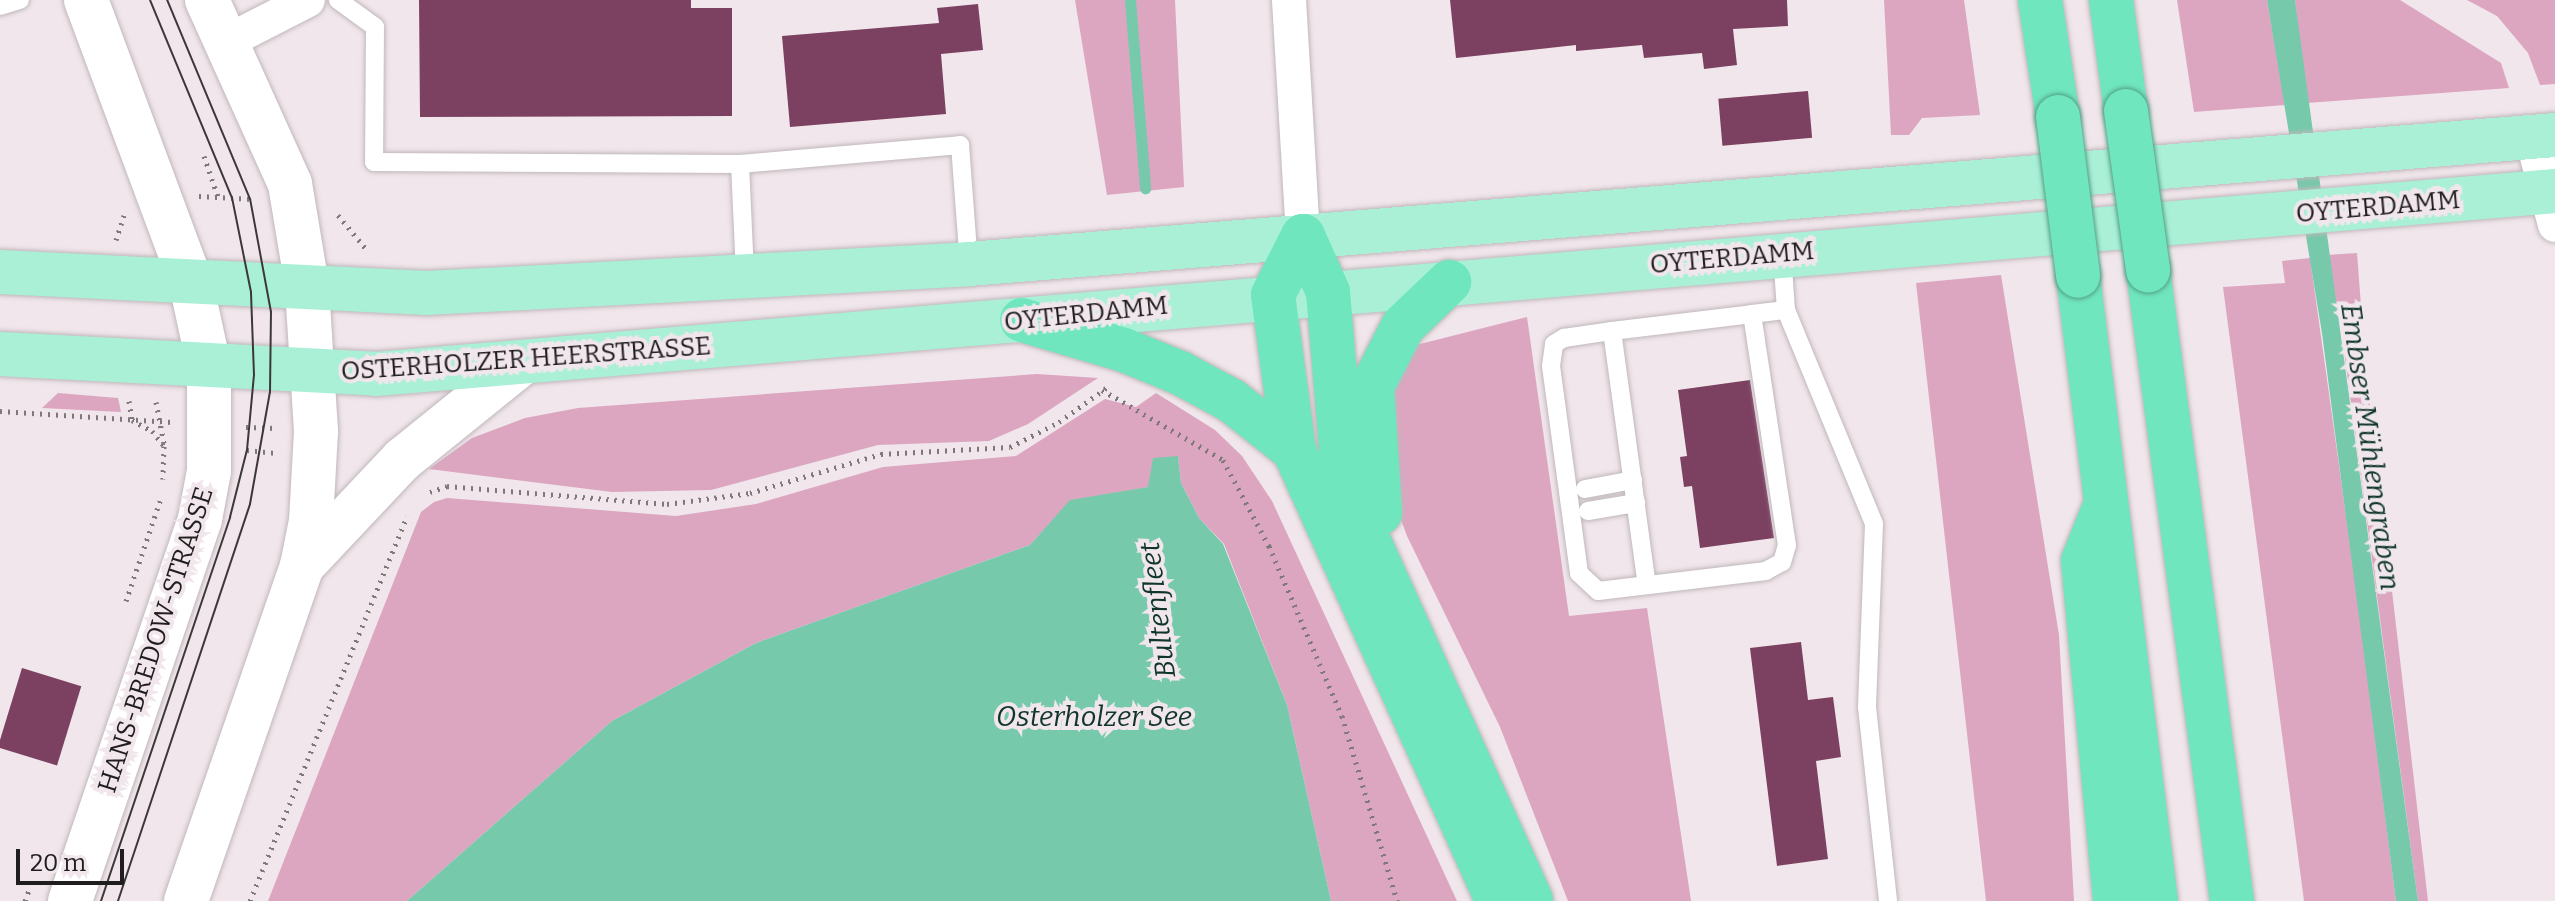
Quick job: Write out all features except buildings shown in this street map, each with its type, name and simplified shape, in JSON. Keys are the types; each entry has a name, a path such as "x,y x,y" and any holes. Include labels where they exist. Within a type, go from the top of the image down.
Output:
{"highway":[{"path":"2040,0 2058,117 2156,901"},
{"path":"2111,0 2232,901"},
{"path":"1303,236 1328,292 1341,448 1362,526 1399,614 1531,901"},
{"path":"1303,236 1273,295 1294,450 1498,901"},
{"path":"1399,614 1376,492 1372,387 1403,326 1449,282"},
{"path":"1022,320 1147,358 1232,401 1294,450"},
{"path":"2107,500 2083,561 2115,901"}],"main road":[{"name":"HANS-BREDOW-STRASSE","path":"70,901 200,519 210,436 209,366 190,279 86,0"},
{"path":"186,901 302,566 316,443 307,286 293,200 207,0"},
{"path":"0,272 427,293 745,276 969,264 2544,136"},
{"name":"OYTERDAMM","path":"909,332 1273,295 1782,254 2345,211 2552,202"},
{"name":"OSTERHOLZER HEERSTRASSE","path":"0,354 376,374 909,332"},
{"path":"302,566 403,459 522,363"}],"street":[{"path":"226,42 308,0"},
{"path":"1289,0 1303,236"},
{"path":"2544,136 2552,202"}],"lane":[{"path":"0,6 20,0"},
{"path":"338,0 375,27 374,162 740,164 960,145 969,264"},
{"path":"740,164 745,276"},
{"path":"1782,254 1786,310 1874,524 1867,707 1888,901"},
{"path":"1752,314 1787,545 1782,562 1766,571 1598,591 1579,573 1551,366 1554,344 1612,331 1752,314 1786,310"},
{"path":"1612,331 1647,585"},
{"path":"1635,498 1587,505 1635,498"}],"path":[{"path":"204,156 218,197"},
{"path":"158,193 293,200"},
{"path":"426,494 436,489 667,504 750,493 881,454 1010,447 1059,422 1147,358"},
{"path":"1102,390 1223,460 1269,546 1342,716 1397,901"},
{"path":"0,411 132,420 210,436 316,443"},
{"path":"125,605 160,501 164,446 152,431 132,420"},
{"path":"164,446 210,436 316,443"},
{"path":"250,901 411,509"},
{"path":"25,901 35,871"}],"shaded area":[{"path":"1075,0 1175,0 1184,187 1107,195"},
{"path":"1884,0 1964,0 1980,115 1922,118 1909,135 1891,135"},
{"path":"2177,0 2267,0 2285,105 2194,112"},
{"path":"2295,0 2400,0 2501,63 2509,88 2307,103"},
{"path":"2467,0 2555,0 2555,84 2540,85 2528,53 2497,16"},
{"path":"2357,253 2365,358 2428,901 2418,901 2341,329 2326,255"},
{"path":"2310,258 2396,901 2304,901 2223,287 2285,283 2282,261"},
{"path":"2001,275 2059,635 2074,901 1986,901 1916,283"},
{"path":"1527,317 1569,616 1647,608 1691,901 1568,901 1500,727 1407,536 1390,490 1390,387 1408,347"},
{"path":"1037,374 1098,378 1028,424 989,441 878,445 711,490 612,492 429,469 472,438 525,418 578,408"},
{"path":"58,393 118,398 121,412 42,408"},
{"path":"1156,393 1215,430 1242,456 1272,501 1457,901 1331,901 1287,705 1224,544 1199,518 1181,483 1178,456 1154,476 1149,487 1070,501 1030,545 756,643 612,721 407,901 268,901 421,512 434,502 447,498 676,516 756,504 883,467 1016,456 1105,399 1136,407"}],"water":[{"path":"2267,0 2295,0 2418,901 2396,901 2322,333"},
{"name":"Osterholzer See","path":"1178,456 1181,483 1199,518 1223,544 1287,705 1331,901 407,901 612,721 756,643 1030,545 1070,500 1148,487 1153,458"}],"waterway":[{"name":"Bultenfleet","path":"1130,0 1145,188"}],"tram line":[{"path":"101,901 230,517 247,450 254,375 251,292 232,198 150,0"},
{"path":"118,901 250,504 270,392 271,312 250,199 167,0"}],"water label":[{"name":"Embser Mühlengraben","path":"2370,447"}]}
